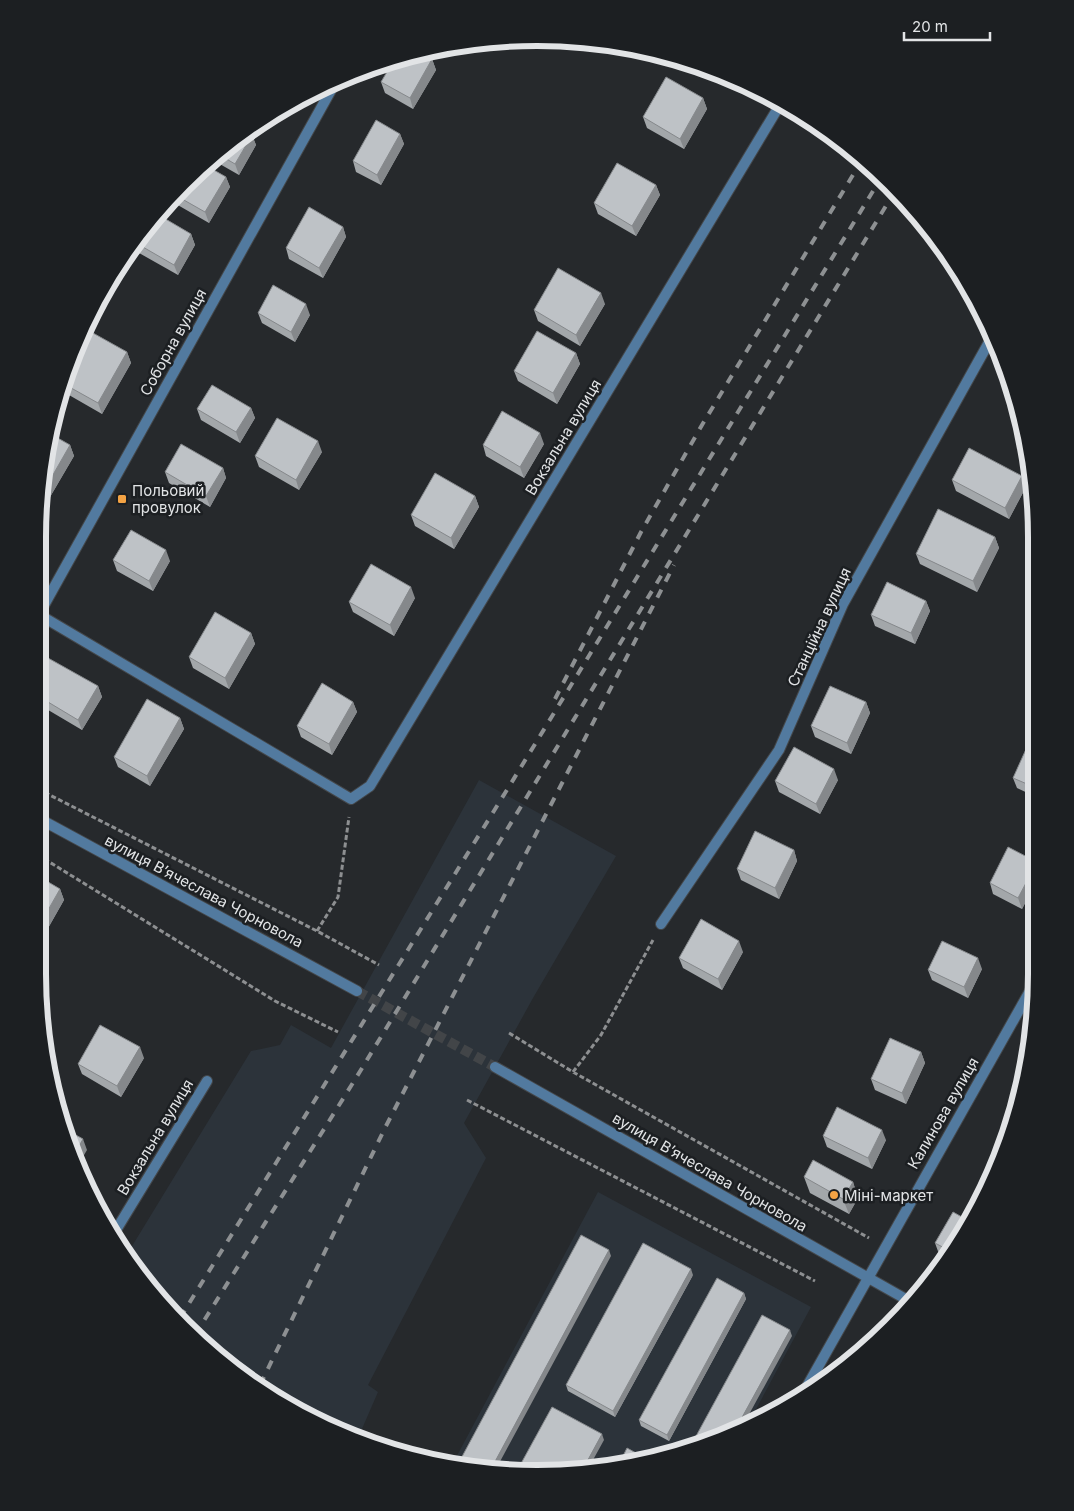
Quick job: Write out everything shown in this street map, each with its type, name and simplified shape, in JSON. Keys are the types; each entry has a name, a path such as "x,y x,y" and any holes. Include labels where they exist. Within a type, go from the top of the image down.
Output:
{"street":[{"name":"Соборна вулиця","path":"46,601 330,93"},
{"name":"Вокзальна вулиця","path":"351,799 370,786 777,109"},
{"name":"Станційна вулиця","path":"661,924 779,750 843,604 988,345"},
{"path":"46,620 351,799"},
{"name":"вулиця Вʼячеслава Чорновола","path":"46,822 357,991"},
{"name":"Калинова вулиця","path":"809,1383 1027,996"},
{"name":"вулиця Вʼячеслава Чорновола","path":"495,1067 905,1299"},
{"name":"Вокзальна вулиця","path":"117,1227 207,1080"}],"path":[{"path":"46,793 317,931 379,965"},
{"path":"317,931 338,897 351,799"},
{"path":"46,860 276,1001 338,1032"},
{"path":"573,1072 601,1035 661,924"},
{"path":"509,1033 573,1072 885,1247"},
{"path":"468,1100 815,1281"}],"shaded area":[{"path":"479,780 616,856 533,998 464,1123 486,1158 368,1385 378,1392 361,1432 320,1414 292,1399 238,1363 213,1343 168,1298 130,1249 251,1051 280,1045 291,1025 331,1048"},
{"path":"598,1192 811,1307 753,1414 725,1427 695,1439 664,1448 601,1461 537,1465 505,1464 456,1458"}],"building":[{"path":"432,59 410,98 381,82 389,69"},
{"path":"666,77 703,98 680,139 643,117"},
{"path":"376,120 400,134 377,175 353,161"},
{"path":"249,140 235,164 225,158"},
{"path":"617,163 656,185 632,226 594,203"},
{"path":"212,169 226,177 205,212 182,199"},
{"path":"309,207 343,227 319,268 286,248"},
{"path":"164,218 191,234 174,265 142,246"},
{"path":"558,268 601,293 576,335 534,310"},
{"path":"273,285 306,304 291,332 258,313"},
{"path":"537,331 576,353 553,393 514,371"},
{"path":"92,332 127,352 98,403 70,387"},
{"path":"212,385 251,408 236,432 197,409"},
{"path":"502,411 540,433 520,467 483,445"},
{"path":"277,418 318,441 296,480 255,456"},
{"path":"57,437 70,445 49,481"},
{"path":"181,444 223,468 206,496 165,472"},
{"path":"969,448 1022,476 1005,508 952,480"},
{"path":"435,473 475,496 451,538 411,515"},
{"path":"938,509 995,537 973,581 916,554"},
{"path":"131,530 166,550 149,581 113,560"},
{"path":"371,564 411,587 390,625 349,602"},
{"path":"887,582 926,601 911,633 871,615"},
{"path":"215,612 251,633 225,678 189,657"},
{"path":"48,658 98,686 78,720 46,701 46,662"},
{"path":"322,683 353,702 329,744 297,726"},
{"path":"830,686 866,702 847,743 811,726"},
{"path":"147,699 180,718 147,776 114,757"},
{"path":"794,747 834,769 816,804 775,781"},
{"path":"1027,747 1028,747 1028,784 1013,778"},
{"path":"755,831 794,850 775,888 737,869"},
{"path":"1008,847 1028,857 1028,879 1018,898 990,883"},
{"path":"46,881 60,889 46,914"},
{"path":"701,919 739,941 718,979 679,958"},
{"path":"942,941 978,958 964,987 928,970"},
{"path":"100,1025 140,1047 117,1086 78,1064"},
{"path":"890,1038 921,1052 902,1093 871,1079"},
{"path":"837,1107 882,1130 868,1158 823,1136"},
{"path":"72,1133 83,1139 78,1148"},
{"path":"813,1160 853,1182 843,1199 804,1177"},
{"path":"953,1212 963,1218 944,1248 935,1243"},
{"path":"581,1235 609,1250 494,1463 461,1459"},
{"path":"643,1243 691,1269 613,1411 566,1385"},
{"path":"717,1278 744,1293 667,1435 639,1420"},
{"path":"762,1315 790,1330 741,1420 694,1439"},
{"path":"552,1407 602,1434 587,1462 520,1464"},
{"path":"627,1448 638,1454 633,1455 623,1457"}],"tunnel":[{"path":"357,991 495,1067"}],"railway":[{"path":"555,699 641,532 702,425 858,166"},
{"path":"183,1313 510,785 877,184"},
{"path":"199,1329 356,1078 891,197"},
{"path":"262,1381 385,1128 674,565"}],"place":[{"name":"Польовий провулок","path":"122,499"},
{"name":"Міні-маркет","path":"834,1195"}]}
